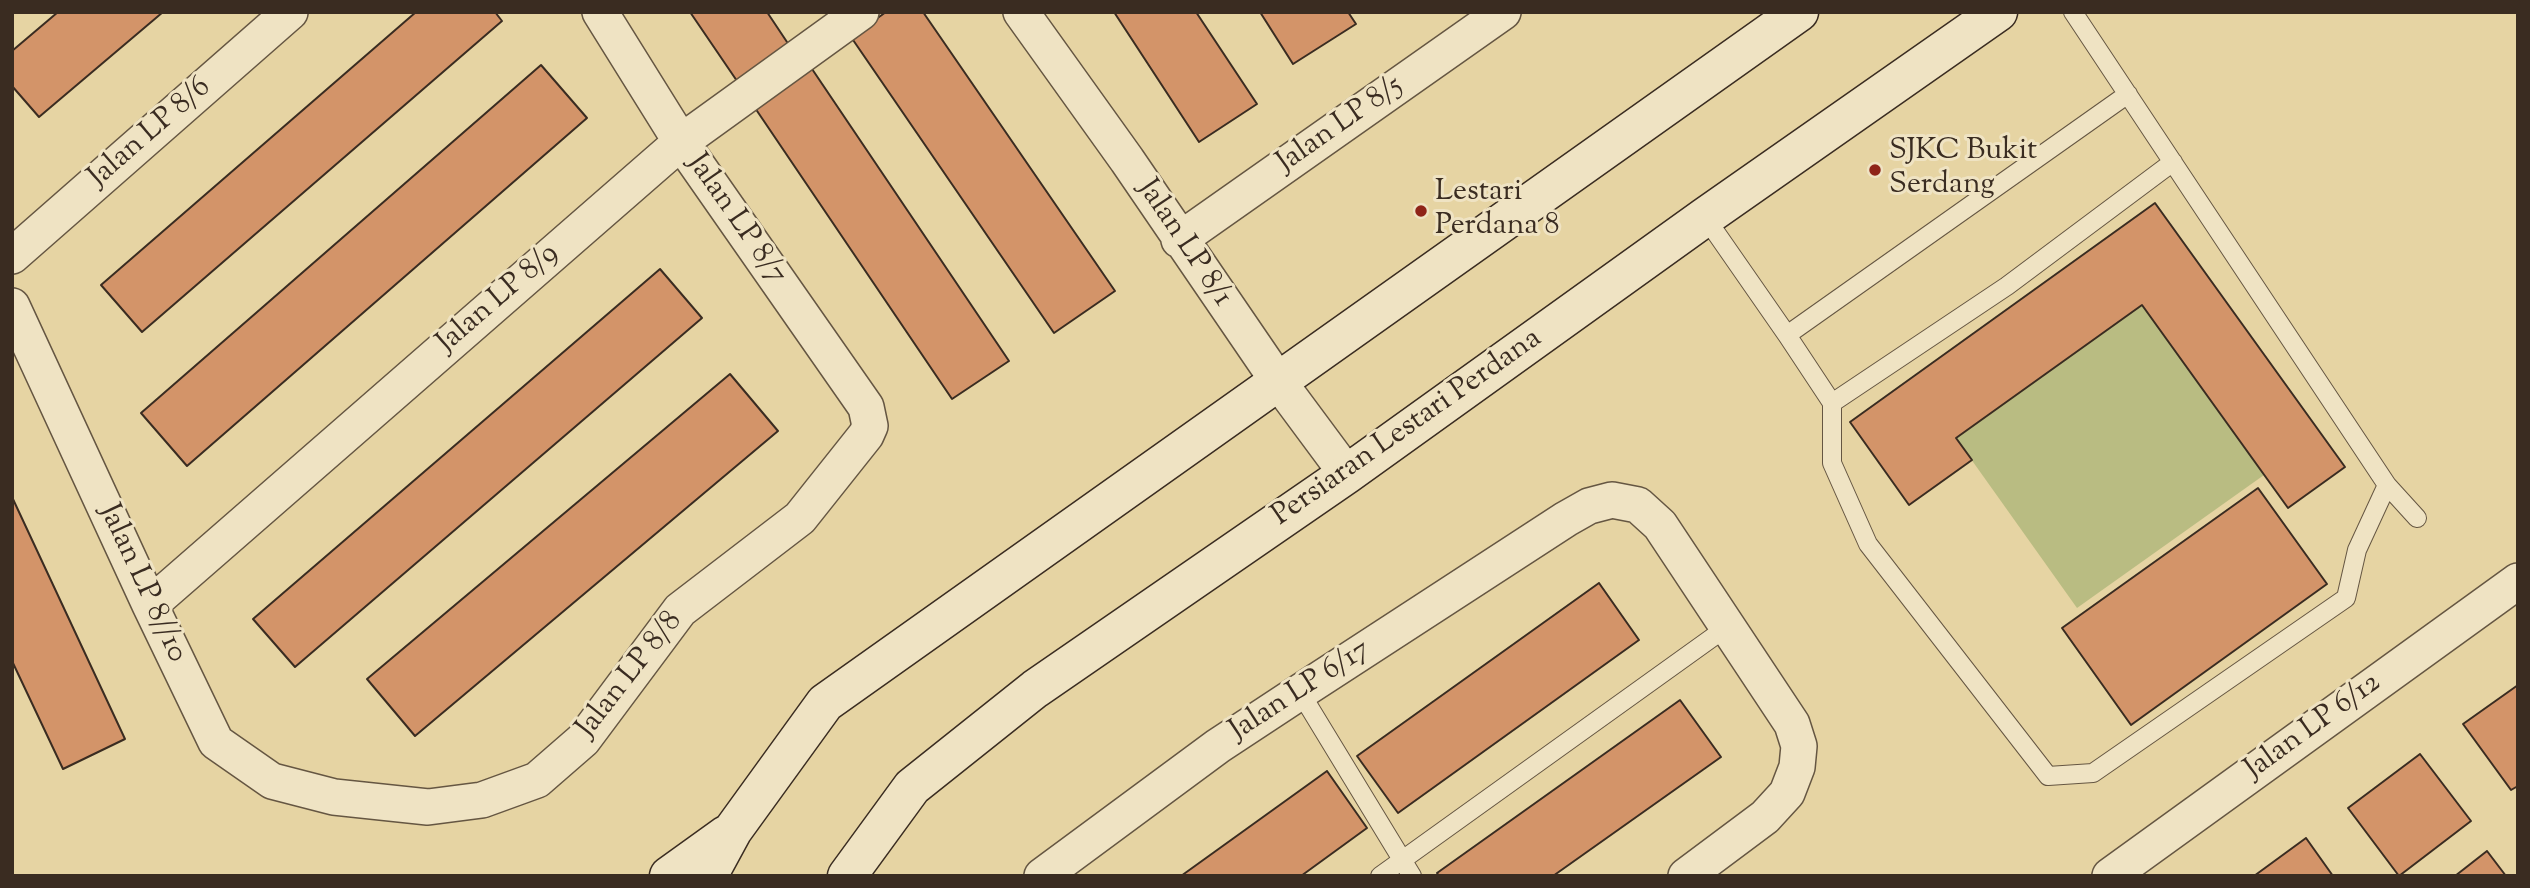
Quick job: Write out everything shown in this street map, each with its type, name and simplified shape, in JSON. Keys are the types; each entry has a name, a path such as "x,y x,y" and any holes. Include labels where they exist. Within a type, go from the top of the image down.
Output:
{"main road":[{"path":"708,876 733,830 825,703 1799,12"},
{"name":"Persiaran Lestari Perdana","path":"847,876 912,787 1035,689 1347,474 1705,217 1998,12"},
{"path":"669,876 733,830"}],"street":[{"name":"Jalan LP 8/6","path":"12,256 290,12"},
{"name":"Jalan LP 8/7","path":"600,12 681,142 866,407 870,426"},
{"name":"Jalan LP 8/9","path":"150,605 681,142 861,12"},
{"name":"Jalan LP 8/1","path":"1021,12 1127,160 1179,240 1278,381 1347,474"},
{"name":"Jalan LP 8/5","path":"1179,240 1480,19"},
{"name":"Jalan LP 8//10","path":"12,306 20,341 216,742 272,781 334,796"},
{"name":"Jalan LP 8/8","path":"334,796 428,807 482,800 537,780 583,740 680,610 800,518 866,435 870,426"},
{"name":"Jalan LP 6/17","path":"1042,876 1218,747 1300,692 1566,519 1589,506 1612,500 1638,505 1660,525 1792,724 1799,746 1797,767 1787,793 1765,817 1686,876"},
{"name":"Jalan LP 6/12","path":"2110,876 2518,581"}],"lane":[{"path":"2073,12 2387,485 2417,518"},
{"path":"1787,335 2128,94"},
{"path":"1832,403 2007,286 2173,162"},
{"path":"1705,217 1832,403 1832,463 1868,544 2048,776 2094,773 2346,598 2357,550 2387,485"},
{"path":"1380,876 1727,627"},
{"path":"1300,692 1412,876"}],"green space":[{"path":"2142,305 2264,475 2077,608 1956,438"}],"building":[{"path":"58,12 163,12 39,117 12,86 12,51"},
{"path":"416,12 495,12 502,21 142,332 101,285"},
{"path":"690,12 767,12 789,45 737,81"},
{"path":"886,12 923,12 1115,291 1054,333 851,37"},
{"path":"1114,12 1196,12 1257,104 1199,142"},
{"path":"1260,12 1348,12 1356,24 1293,64"},
{"path":"808,63 1009,361 952,399 751,102"},
{"path":"541,65 587,118 187,466 141,413"},
{"path":"2155,203 2345,467 2288,508 2142,305 1956,438 1972,460 1909,505 1850,422"},
{"path":"660,269 702,318 295,667 253,619"},
{"path":"730,374 778,431 415,736 367,679"},
{"path":"2258,488 2327,584 2131,725 2062,628"},
{"path":"12,497 125,739 63,769 12,661"},
{"path":"1599,583 1639,640 1398,813 1357,756"},
{"path":"2518,685 2518,786 2511,790 2463,724"},
{"path":"1680,700 1721,757 1553,876 1439,876 1437,873"},
{"path":"2420,754 2471,821 2399,876 2348,808"},
{"path":"1327,771 1367,828 1301,876 1181,876"},
{"path":"2306,838 2333,876 2254,876"},
{"path":"2487,851 2506,876 2455,876"}],"place":[{"name":"SJKC Bukit Serdang","path":"1875,170"},
{"name":"Lestari Perdana 8","path":"1421,211"}]}
